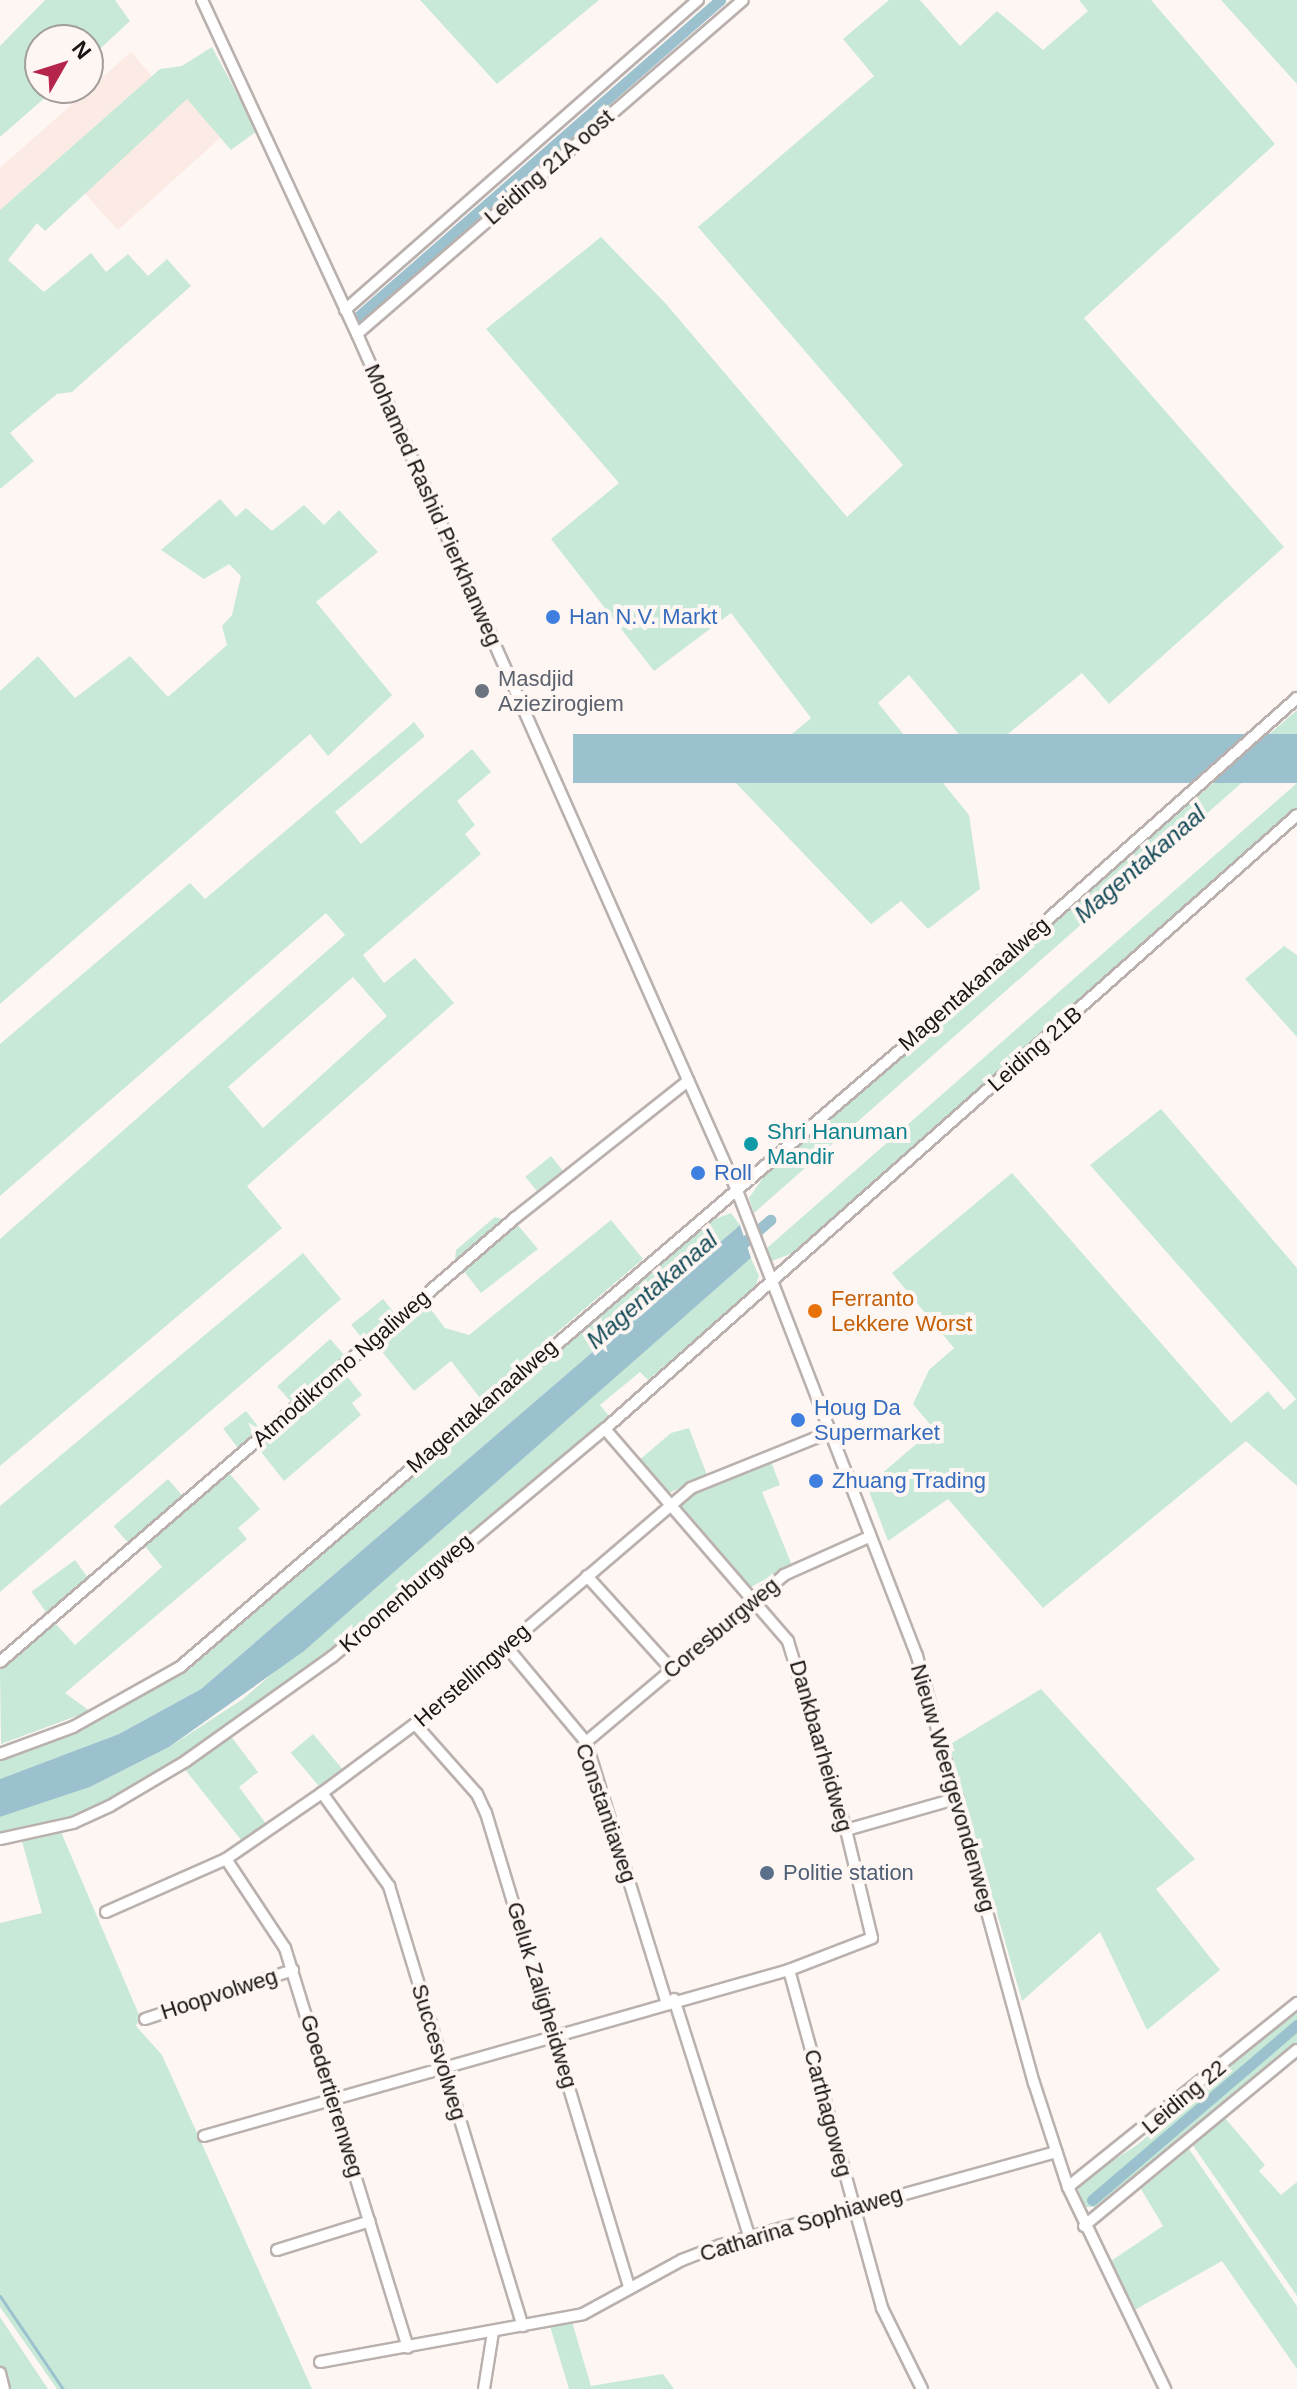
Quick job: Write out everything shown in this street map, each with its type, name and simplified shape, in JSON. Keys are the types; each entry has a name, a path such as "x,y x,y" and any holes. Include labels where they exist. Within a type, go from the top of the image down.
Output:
{"street":[{"name":"Mohamed Rashid Pierkhanweg","path":"202,0 357,334 736,1188"},
{"path":"345,310 698,0"},
{"name":"Leiding 21A oost","path":"357,334 743,0"},
{"name":"Magentakanaalweg","path":"1,1751 73,1727 180,1667 912,1040 1297,698"},
{"name":"Leiding 21B","path":"770,1280 1297,815"},
{"name":"Atmodikromo Ngaliweg","path":"0,1662 456,1268 688,1081"},
{"name":"Nieuw Weergevondenweg","path":"736,1188 917,1656 1068,2187 1084,2226 1165,2389"},
{"name":"Kroonenburgweg","path":"0,1839 90,1816 186,1761 332,1657 605,1429 770,1280"},
{"name":"Dankbaarheidweg","path":"605,1429 756,1599 793,1652 846,1830 872,1938 789,1970"},
{"name":"Herstellingweg","path":"106,1912 226,1859 322,1793 415,1724 670,1502 730,1468 830,1432"},
{"name":"Coresburgweg","path":"586,1742 756,1599 809,1560 869,1537"},
{"path":"587,1576 672,1670"},
{"name":"Constantiaweg","path":"506,1646 586,1742 749,2236"},
{"name":"Geluk Zaligheidweg","path":"415,1724 482,1801 629,2287"},
{"name":"Succesvolweg","path":"322,1793 389,1886 523,2326"},
{"path":"846,1830 958,1798"},
{"name":"Goedertierenweg","path":"226,1859 273,1926 293,1970 408,2347"},
{"name":"Hoopvolweg","path":"145,2019 293,1970"},
{"path":"204,2136 670,2000 789,1970"},
{"name":"Carthagoweg","path":"789,1970 882,2308 922,2389"},
{"name":"Leiding 22","path":"1068,2187 1297,2003"},
{"name":"Leiding 22","path":"1084,2226 1297,2050"},
{"name":"Catharina Sophiaweg","path":"320,2362 583,2314 682,2260 749,2236 1056,2152"},
{"path":"277,2250 370,2221"},
{"path":"484,2389 493,2332"},
{"path":"0,2373 4,2389"}],"shaded area":[{"path":"131,52 152,76 0,210 0,168 72,104 104,104 104,76"},
{"path":"187,99 221,137 118,230 84,192"}],"green space":[{"path":"45,0 115,0 130,21 104,45 104,24 24,24 24,104 38,104 0,137 0,46"},
{"path":"420,0 599,0 497,84"},
{"path":"889,0 920,0 960,46 997,11 1043,50 1088,11 1079,0 1151,0 1275,144 1084,318 1284,547 1109,704 1082,673 979,758 909,675 878,703 969,815 980,889 928,929 901,901 871,924 735,782 811,718 731,613 654,671 551,539 619,483 486,329 601,237 667,305 847,517 903,465 698,227 874,76 843,39"},
{"path":"1221,0 1297,0 1297,84"},
{"path":"212,47 257,131 231,150 187,99 45,231 37,223 8,260 44,292 91,253 106,272 128,254 148,276 167,259 191,286 72,392 57,394 10,433 34,461 0,489 0,210 160,69 182,66"},
{"path":"220,499 236,517 246,508 272,531 304,505 324,525 339,510 378,552 316,602 392,695 328,756 310,734 0,1004 0,691 38,656 75,698 130,656 168,697 227,645 222,626 232,615 241,576 229,564 204,579 161,550"},
{"path":"1297,710 1297,734 754,1213 749,1198 767,1172"},
{"path":"414,722 425,736 335,812 361,844 472,749 491,772 457,801 475,825 465,834 481,854 363,955 384,983 415,958 454,1003 247,1186 282,1228 0,1466 0,1239 345,935 326,913 0,1196 0,1044 190,883 205,899","holes":["353,977 387,1016 263,1128 228,1087"]},
{"path":"1297,783 1297,808 793,1253 772,1261 767,1248"},
{"path":"1284,946 1297,955 1297,1037 1245,979"},
{"path":"1161,1109 1297,1268 1297,1486 1246,1441 1043,1608 948,1499 888,1541 867,1486 934,1429 913,1404 929,1370 954,1348 892,1273 1012,1173 1231,1423 1268,1391 1284,1410 1296,1399 1090,1165"},
{"path":"551,1156 568,1177 542,1198 525,1177"},
{"path":"731,1213 740,1225 201,1689 119,1734 0,1779 0,1760 75,1734 192,1667 707,1222"},
{"path":"495,1217 516,1223 538,1249 481,1293 455,1260 456,1250"},
{"path":"611,1220 643,1259 480,1398 451,1361 414,1391 379,1348 429,1307 445,1328 469,1335"},
{"path":"303,1253 341,1299 0,1592 0,1506"},
{"path":"751,1258 759,1276 755,1287 648,1380 640,1372 600,1405 609,1416 307,1672 177,1762 95,1809 65,1822 0,1834 0,1817 90,1787 169,1747 243,1699"},
{"path":"383,1299 401,1321 369,1347 351,1325"},
{"path":"330,1339 351,1362 298,1410 277,1387"},
{"path":"346,1375 362,1395 352,1403 361,1415 284,1481 258,1448"},
{"path":"246,1411 264,1434 241,1452 223,1429"},
{"path":"689,1428 707,1475 669,1493 637,1462 671,1433"},
{"path":"770,1459 780,1485 762,1492 792,1565 751,1587 680,1504 693,1490"},
{"path":"229,1473 260,1509 238,1528 247,1539 65,1693 90,1711 1,1744 0,1670 55,1623 75,1645 162,1567 144,1545"},
{"path":"168,1479 186,1500 132,1547 114,1526"},
{"path":"75,1560 92,1583 48,1615 31,1592"},
{"path":"1041,1689 1195,1859 1156,1889 1220,1970 1147,2030 1100,1932 1022,2001 949,1745"},
{"path":"313,1734 346,1773 324,1792 291,1753"},
{"path":"230,1735 258,1772 239,1787 267,1825 242,1841 183,1767"},
{"path":"61,1832 140,2017 136,2026 162,2055 312,2389 57,2389 0,2307 0,1923 42,1913 21,1838"},
{"path":"1297,2006 1297,2043 1100,2207 1085,2207 1078,2189 1087,2177 1137,2145"},
{"path":"1225,2118 1265,2165 1259,2171 1281,2195 1297,2182 1297,2296 1194,2147 1193,2142"},
{"path":"1189,2149 1297,2306 1297,2369 1222,2261 1133,2311 1108,2263 1163,2226 1141,2189"},
{"path":"0,2317 48,2389 6,2389 0,2368"},
{"path":"572,2322 591,2386 663,2374 674,2389 569,2389 550,2326"}],"water":[{"path":"573,734 1297,734 1297,783 573,783"},
{"path":"740,1225 751,1258 304,1651 169,1747 90,1787 0,1817 0,1779 119,1734 201,1689"}],"waterway":[{"path":"359,316 720,0"},
{"name":"Magentakanaal","path":"734,1251 770,1220"},
{"path":"1092,2200 1297,2025"},
{"path":"1092,2200 1150,2152"},
{"path":"0,2296 63,2389"}],"place":[{"name":"Han N.V. Markt","path":"553,617"},
{"name":"Masdjid Aziezirogiem","path":"482,691"},
{"name":"Shri Hanuman Mandir","path":"751,1144"},
{"name":"Roll","path":"698,1173"},
{"name":"Ferranto Lekkere Worst","path":"815,1311"},
{"name":"Houg Da Supermarket","path":"798,1420"},
{"name":"Zhuang Trading","path":"816,1481"},
{"name":"Politie station","path":"767,1873"}]}
